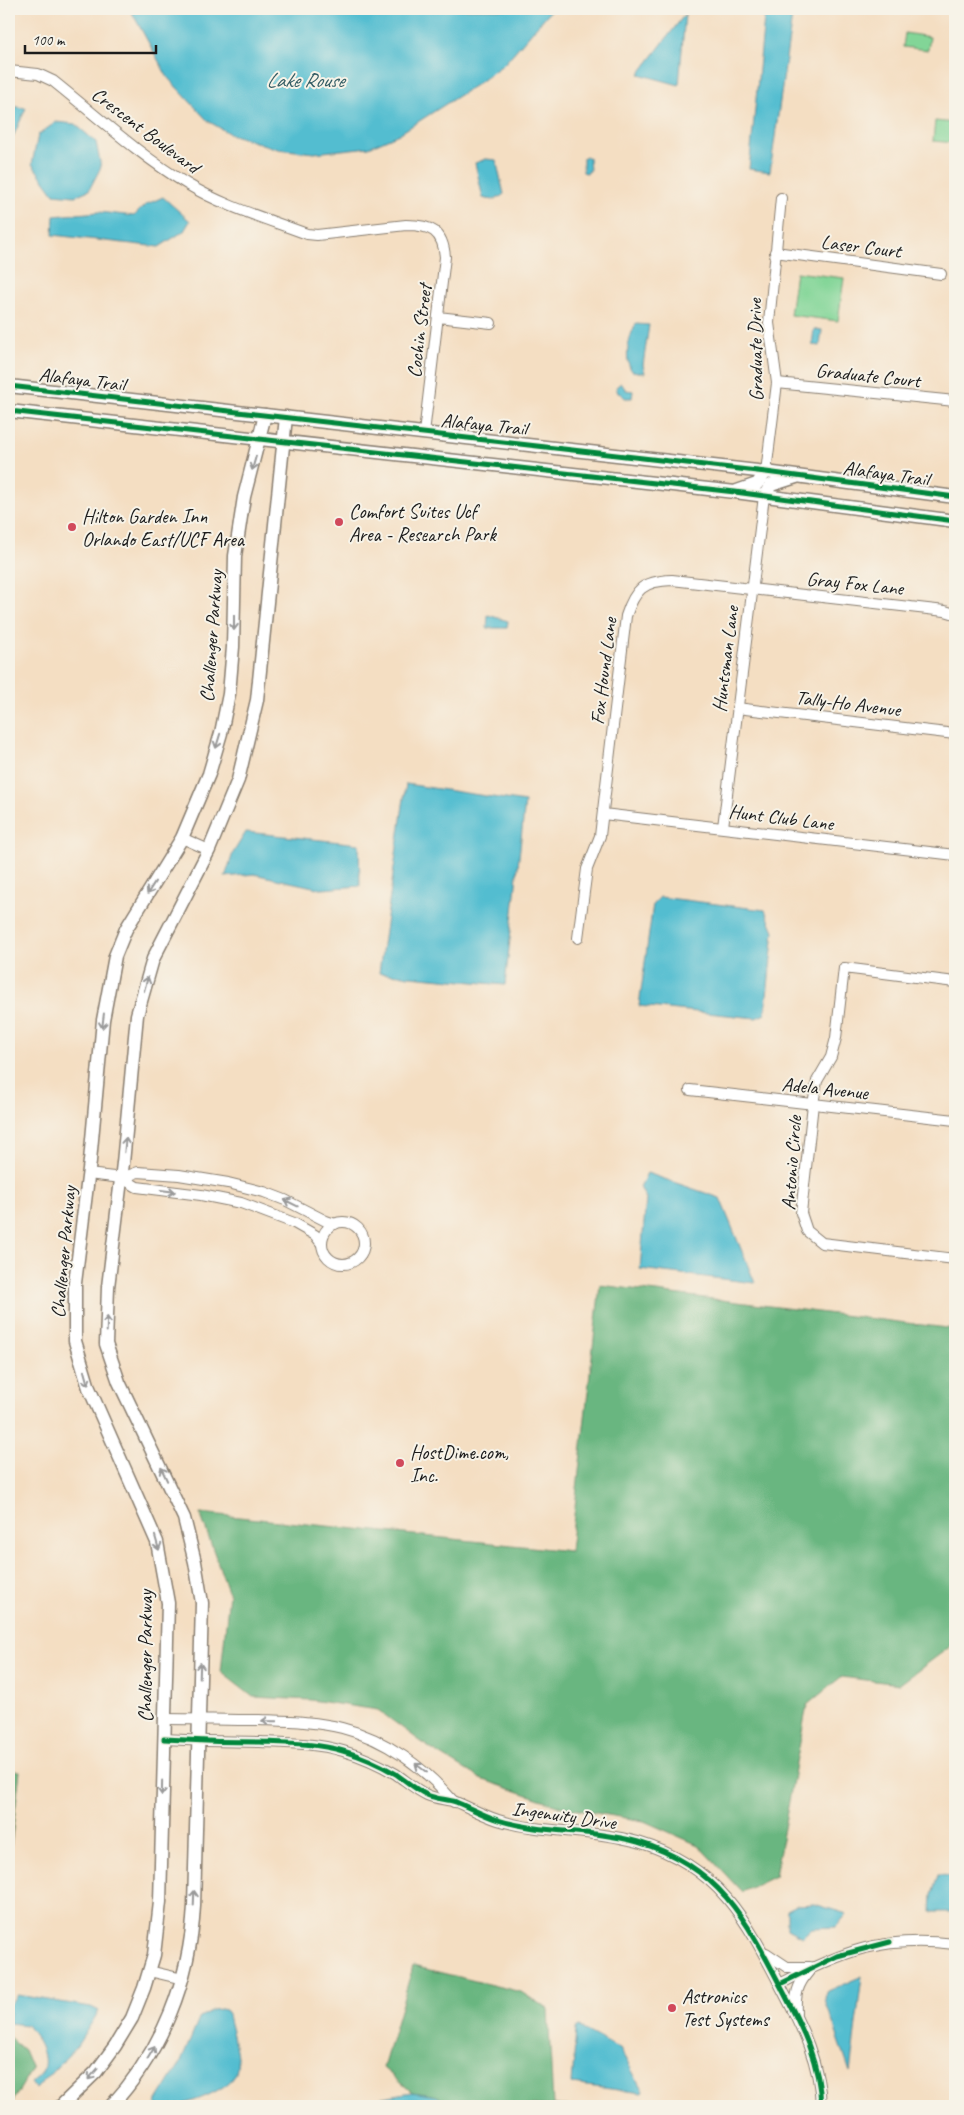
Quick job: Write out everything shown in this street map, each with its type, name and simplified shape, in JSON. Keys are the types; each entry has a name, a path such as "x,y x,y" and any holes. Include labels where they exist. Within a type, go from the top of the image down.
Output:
{"main road":[{"name":"Alafaya Trail","path":"9,386 766,472 955,497"},
{"name":"Alafaya Trail","path":"9,411 735,492 955,522"},
{"name":"Challenger Parkway","path":"61,2106 86,2083 115,2046 138,2003 150,1971 159,1918 168,1603 157,1542 89,1388 75,1340 75,1283 103,1020 115,956 126,928 182,838 209,774 221,733 229,694 234,647 235,556 244,497 265,415"},
{"path":"111,2106 134,2079 151,2052 167,2022 183,1979 193,1922 202,1603 195,1562 184,1518 119,1382 106,1344 108,1288 122,1178 137,1015 153,959 209,850 238,780 257,700 286,417"},
{"path":"735,492 757,484 766,472"},
{"path":"764,496 771,485 798,476"}],"street":[{"name":"Crescent Boulevard","path":"9,71 38,74 53,81 155,162 187,184 224,202 297,230 317,236 413,225 430,228 439,234"},
{"name":"Graduate Drive","path":"766,472 777,382 769,323 781,198"},
{"name":"Cochin Street","path":"424,433 446,257 444,245 439,234"},
{"name":"Laser Court","path":"775,252 941,274"},
{"path":"438,316 491,323"},
{"name":"Graduate Court","path":"777,382 955,401"},
{"name":"Huntsman Lane","path":"722,827 764,496"},
{"name":"Fox Hound Lane","path":"578,938 586,869 598,844 603,814 626,616 631,602 636,592 646,584 664,580 751,588"},
{"name":"Gray Fox Lane","path":"751,588 944,611 955,614"},
{"name":"Tally-Ho Avenue","path":"737,708 955,734"},
{"name":"Hunt Club Lane","path":"603,814 955,855"},
{"path":"182,838 209,850"},
{"name":"Antonio Circle","path":"955,982 844,968 836,1038 831,1057 817,1081 801,1212 807,1231 822,1243 955,1259"},
{"name":"Adela Avenue","path":"690,1090 955,1120"},
{"path":"88,1174 122,1178 137,1187 221,1198 264,1210 294,1223 315,1235 322,1244 324,1252 337,1263 348,1263 358,1258 363,1246 360,1232 350,1224 335,1224 326,1221 278,1198 228,1183 179,1175 138,1172 122,1178"},
{"path":"322,1244 326,1231 335,1224"},
{"name":"Ingenuity Drive","path":"164,1719 304,1722 344,1728 368,1737 411,1761 436,1780 455,1802"},
{"name":"Ingenuity Drive","path":"164,1739 291,1743 332,1748 360,1756 382,1766 426,1795 455,1802 478,1813 509,1823 621,1838 665,1852 698,1872 724,1893 739,1910 763,1951 807,2039 815,2063 821,2106"},
{"path":"780,1984 813,1967 847,1953 890,1942 923,1940 955,1944"},
{"path":"763,1951 776,1962 787,1967 813,1967"},
{"path":"797,2016 797,1989 801,1980 813,1967"},
{"path":"150,1971 183,1979"}],"green space":[{"path":"905,33 930,37 928,50 903,47"},
{"path":"935,121 955,123 955,143 933,141"},
{"path":"796,272 844,278 838,321 790,315"},
{"path":"600,1285 955,1329 955,1643 900,1684 841,1677 807,1705 775,1876 742,1892 698,1845 644,1821 566,1808 481,1779 431,1749 378,1710 311,1700 253,1697 221,1672 229,1594 200,1513 570,1551"},
{"path":"9,1770 20,1771 9,1862"},
{"path":"413,1966 521,1992 548,2009 553,2105 568,2106 452,2106 437,2096 412,2092 383,2068"},
{"path":"9,2037 24,2050 32,2069 10,2106 9,2106"}],"water":[{"name":"Lake Rouse","path":"130,9 552,9 504,64 477,84 399,134 369,147 314,153 278,149 230,134 208,121 168,78"},
{"path":"765,9 793,9 770,172 749,169"},
{"path":"685,14 679,85 639,74"},
{"path":"9,106 26,108 9,146"},
{"path":"56,122 75,124 96,142 101,167 89,190 75,196 54,194 32,164 38,135"},
{"path":"586,156 589,158 590,171 586,173 583,172 583,158"},
{"path":"486,159 496,160 504,194 494,199 483,198 475,163"},
{"path":"163,197 190,221 184,231 159,247 53,235 54,216 99,212 134,216 145,205"},
{"path":"636,324 649,325 643,365 645,373 632,371 629,366 627,354 629,341"},
{"path":"814,329 822,330 820,346 812,345"},
{"path":"621,383 626,390 633,391 632,398 625,398 618,393 616,387"},
{"path":"488,615 508,621 507,628 487,628"},
{"path":"406,784 525,802 505,985 379,973"},
{"path":"246,832 359,844 360,886 322,889 254,874 225,877 233,853"},
{"path":"660,897 765,910 774,931 765,1014 756,1018 639,1006 653,904"},
{"path":"647,1173 720,1198 755,1283 640,1269 646,1199 640,1187"},
{"path":"938,1875 955,1876 955,1912 931,1912 932,1895"},
{"path":"814,1904 847,1914 836,1927 812,1928 802,1937 787,1929 787,1910 797,1905"},
{"path":"862,1976 850,2072 825,2000 826,1992"},
{"path":"17,1995 91,2007 99,2011 77,2046 36,2089 31,2083 42,2072 44,2066 43,2053 38,2041 27,2025 9,2023 9,2005"},
{"path":"213,2010 225,2010 228,2015 236,2052 236,2073 226,2085 208,2095 179,2105 156,2106 157,2101 180,2064 200,2017"},
{"path":"579,2027 620,2049 643,2091 642,2093 572,2084 576,2029"},
{"path":"412,2092 437,2096 452,2106 331,2106"}],"cycle path":[{"path":"9,386 766,472 955,497"},
{"path":"9,411 735,492 955,521"},
{"path":"164,1739 291,1743 333,1748 356,1755 383,1767 427,1795 456,1802 498,1820 532,1828 621,1838 666,1852 690,1865 727,1898 756,1940 809,2046 817,2075 821,2106"},
{"path":"780,1984 837,1956 890,1942"}],"place":[{"name":"Comfort Suites Ucf Area - Research Park","path":"339,522"},
{"name":"Hilton Garden Inn Orlando East/UCF Area","path":"72,527"},
{"name":"HostDime.com, Inc.","path":"400,1463"},
{"name":"Astronics Test Systems","path":"672,2008"}]}
